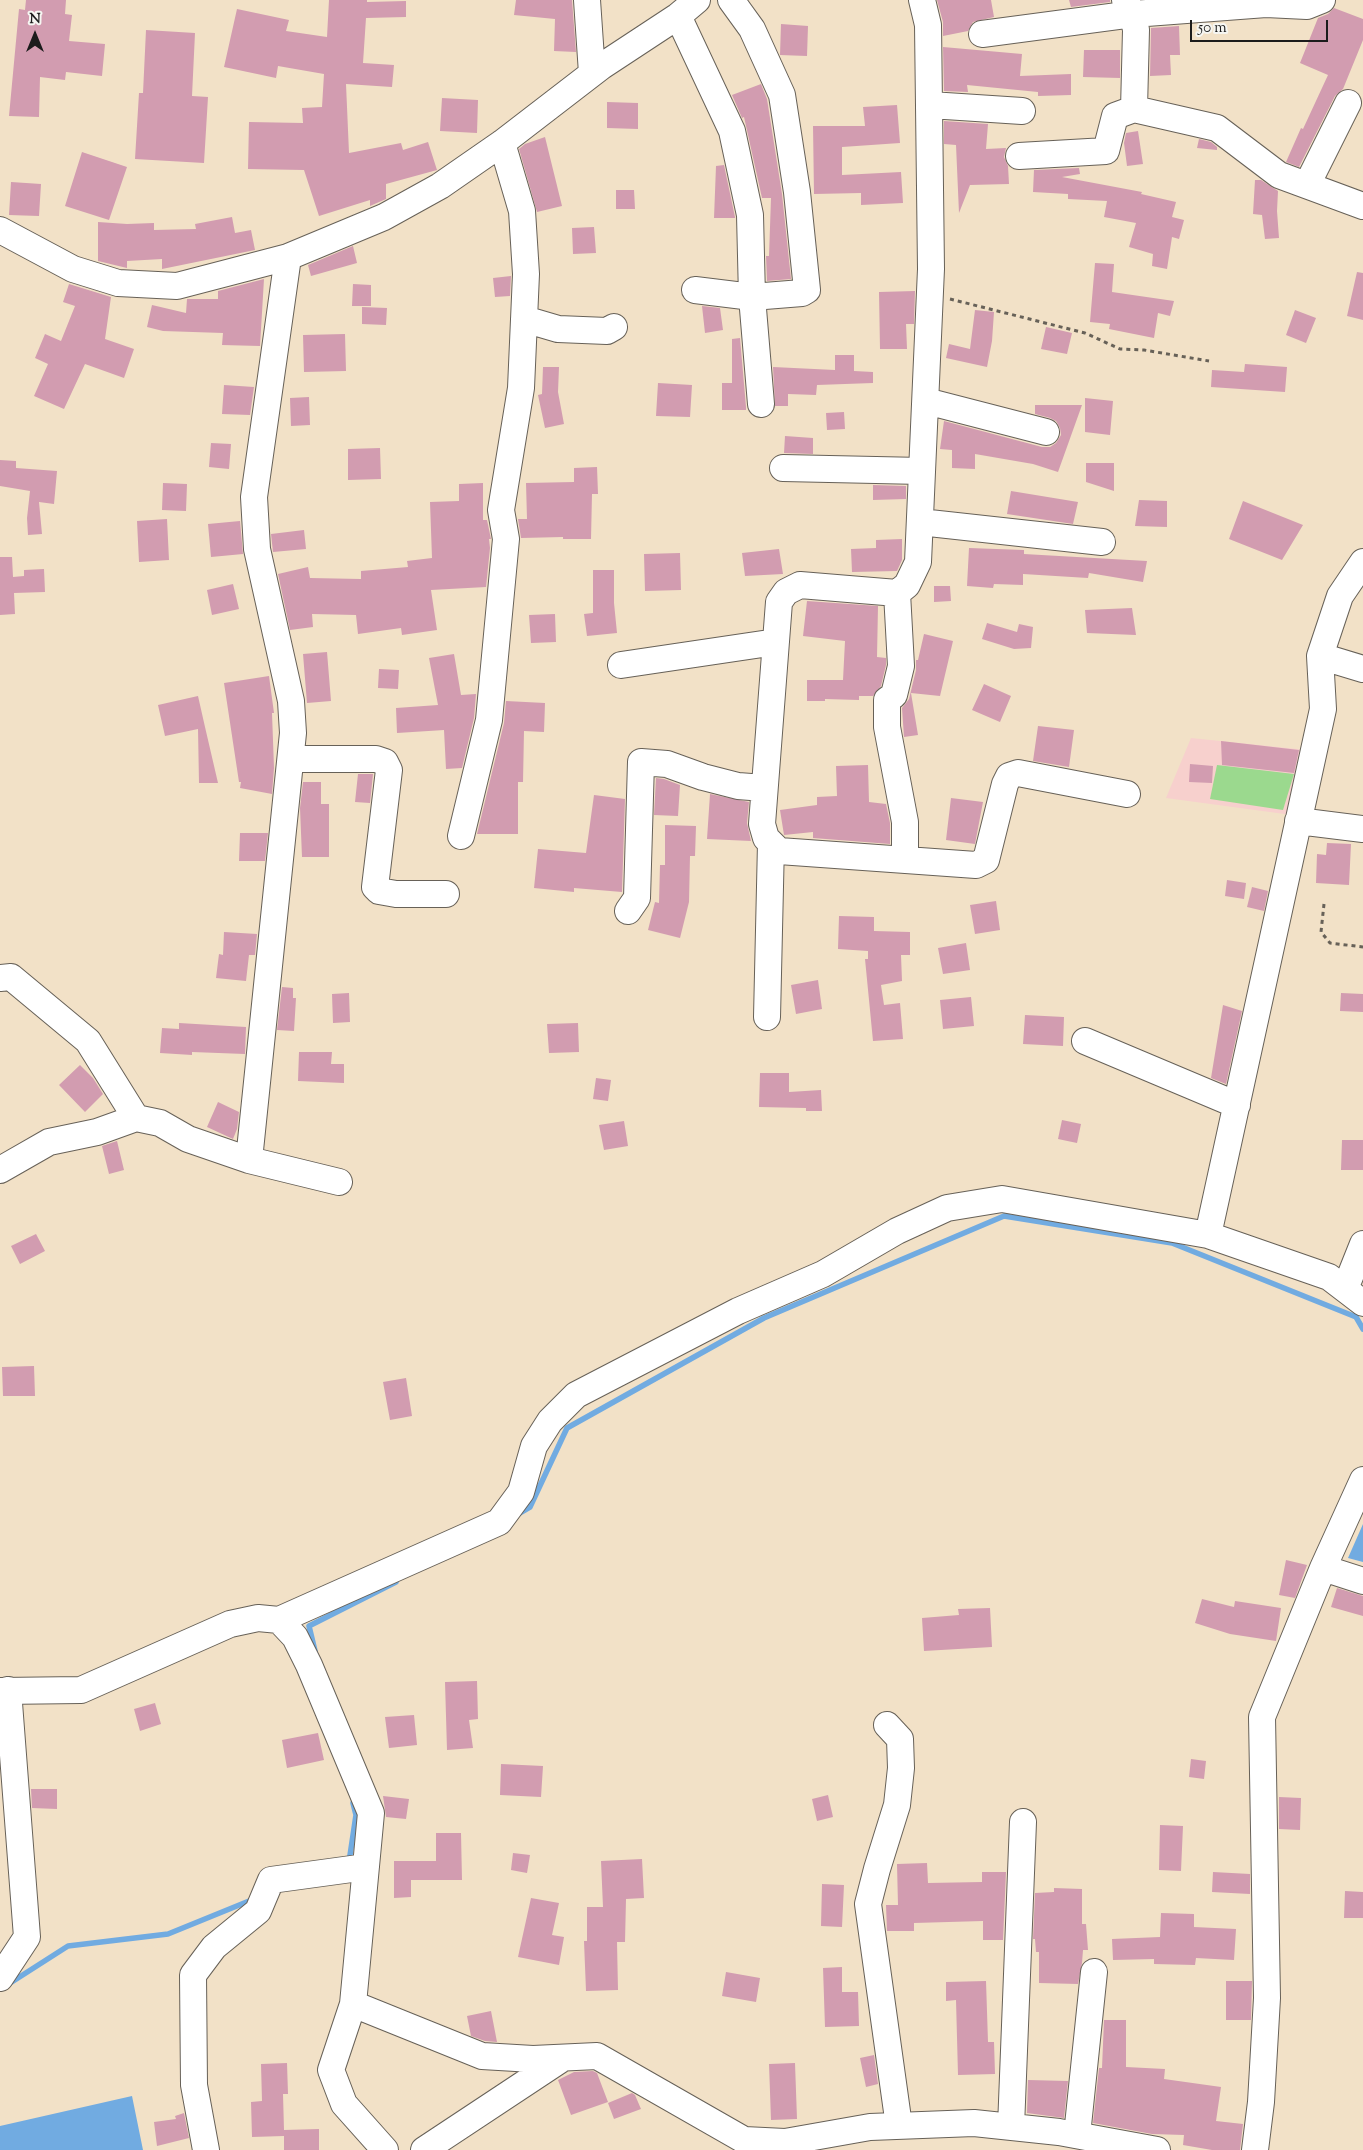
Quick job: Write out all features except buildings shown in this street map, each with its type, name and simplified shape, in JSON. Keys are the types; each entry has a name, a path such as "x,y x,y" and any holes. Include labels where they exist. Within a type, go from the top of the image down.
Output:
{"street":[{"path":"587,0 592,73"},
{"path":"695,290 752,297 802,293 807,290 797,192 782,95 752,29 731,0"},
{"path":"922,0 928,25 930,294 918,562 907,585 898,592 800,585 786,592 779,602 762,824 766,838 779,850 786,852 976,865 986,860 1005,784 1009,776 1018,773 1127,794"},
{"path":"982,34 1129,7 1265,2 1307,6 1322,0"},
{"path":"1129,7 1136,30 1134,108"},
{"path":"0,230 73,269 118,283 178,286 288,257 384,217 440,186 502,143 592,73 688,8 732,131 750,215 752,297 761,404"},
{"path":"1307,185 1348,103"},
{"path":"930,105 1022,111"},
{"path":"1019,156 1106,151 1115,116 1134,108 1217,128 1279,175 1363,206"},
{"path":"461,836 489,720 506,539 501,510 521,388 526,274 522,211 502,143"},
{"path":"250,1160 293,733 291,701 257,549 254,497 288,257"},
{"path":"524,319 558,329 606,331 614,328"},
{"path":"926,401 1046,432"},
{"path":"783,468 922,470"},
{"path":"920,522 1102,542"},
{"path":"1208,1235 1323,709 1320,656 1340,596 1363,562"},
{"path":"898,592 900,666 894,695 887,700 888,727 905,822 905,860"},
{"path":"621,665 776,642"},
{"path":"1320,656 1363,669"},
{"path":"291,759 376,759 385,762 388,770 375,887 379,891 396,894 446,894"},
{"path":"628,911 637,898 642,762 667,764 720,782 738,786 764,788"},
{"path":"1298,821 1363,829"},
{"path":"767,1017 771,843"},
{"path":"0,978 11,977 88,1042 136,1118"},
{"path":"1085,1041 1237,1105"},
{"path":"0,1170 49,1142 97,1132 136,1118 160,1123 188,1139 250,1160 339,1182"},
{"path":"0,1978 27,1937 4,1691 81,1690 230,1624 258,1618 279,1620 499,1522 521,1492 534,1446 550,1421 576,1395 738,1311 823,1274 897,1231 947,1208 1002,1198 1208,1235 1329,1277 1354,1296 1363,1244"},
{"path":"1254,2150 1261,2102 1267,1998 1262,1717 1323,1568 1363,1480"},
{"path":"1323,1568 1363,1581"},
{"path":"279,1620 295,1637 309,1665 371,1813 353,2004 330,2070 344,2104 385,2150"},
{"path":"886,1725 900,1739 901,1768 898,1806 877,1869 868,1904 899,2126"},
{"path":"1011,2127 1023,1822"},
{"path":"206,2150 194,2086 193,1975 214,1947 258,1911 271,1880 366,1867"},
{"path":"1064,2139 1094,1972"},
{"path":"353,2004 482,2056 533,2059 598,2056 744,2140 785,2142 870,2127 974,2123 1011,2127 1064,2139 1158,2150"},
{"path":"424,2150 563,2057"}],"path":[{"path":"930,294 1085,333 1120,350 1144,350 1209,361"},
{"path":"1324,904 1321,932 1330,943 1363,947"}],"shaded area":[{"path":"1191,738 1307,750 1292,815 1166,798"}],"green space":[{"path":"1217,765 1294,774 1283,810 1210,799"}],"water":[{"path":"1363,1524 1363,1562 1348,1558"},
{"path":"132,2096 143,2150 0,2150 0,2126"}],"waterway":[{"path":"518,1514 530,1507 567,1428 764,1318 1004,1216 1172,1243 1356,1317 1363,1329"},
{"path":"315,1651 309,1626 396,1582"},
{"path":"349,1862 356,1815 353,1803"},
{"path":"7,1985 68,1946 168,1934 254,1899"}]}
